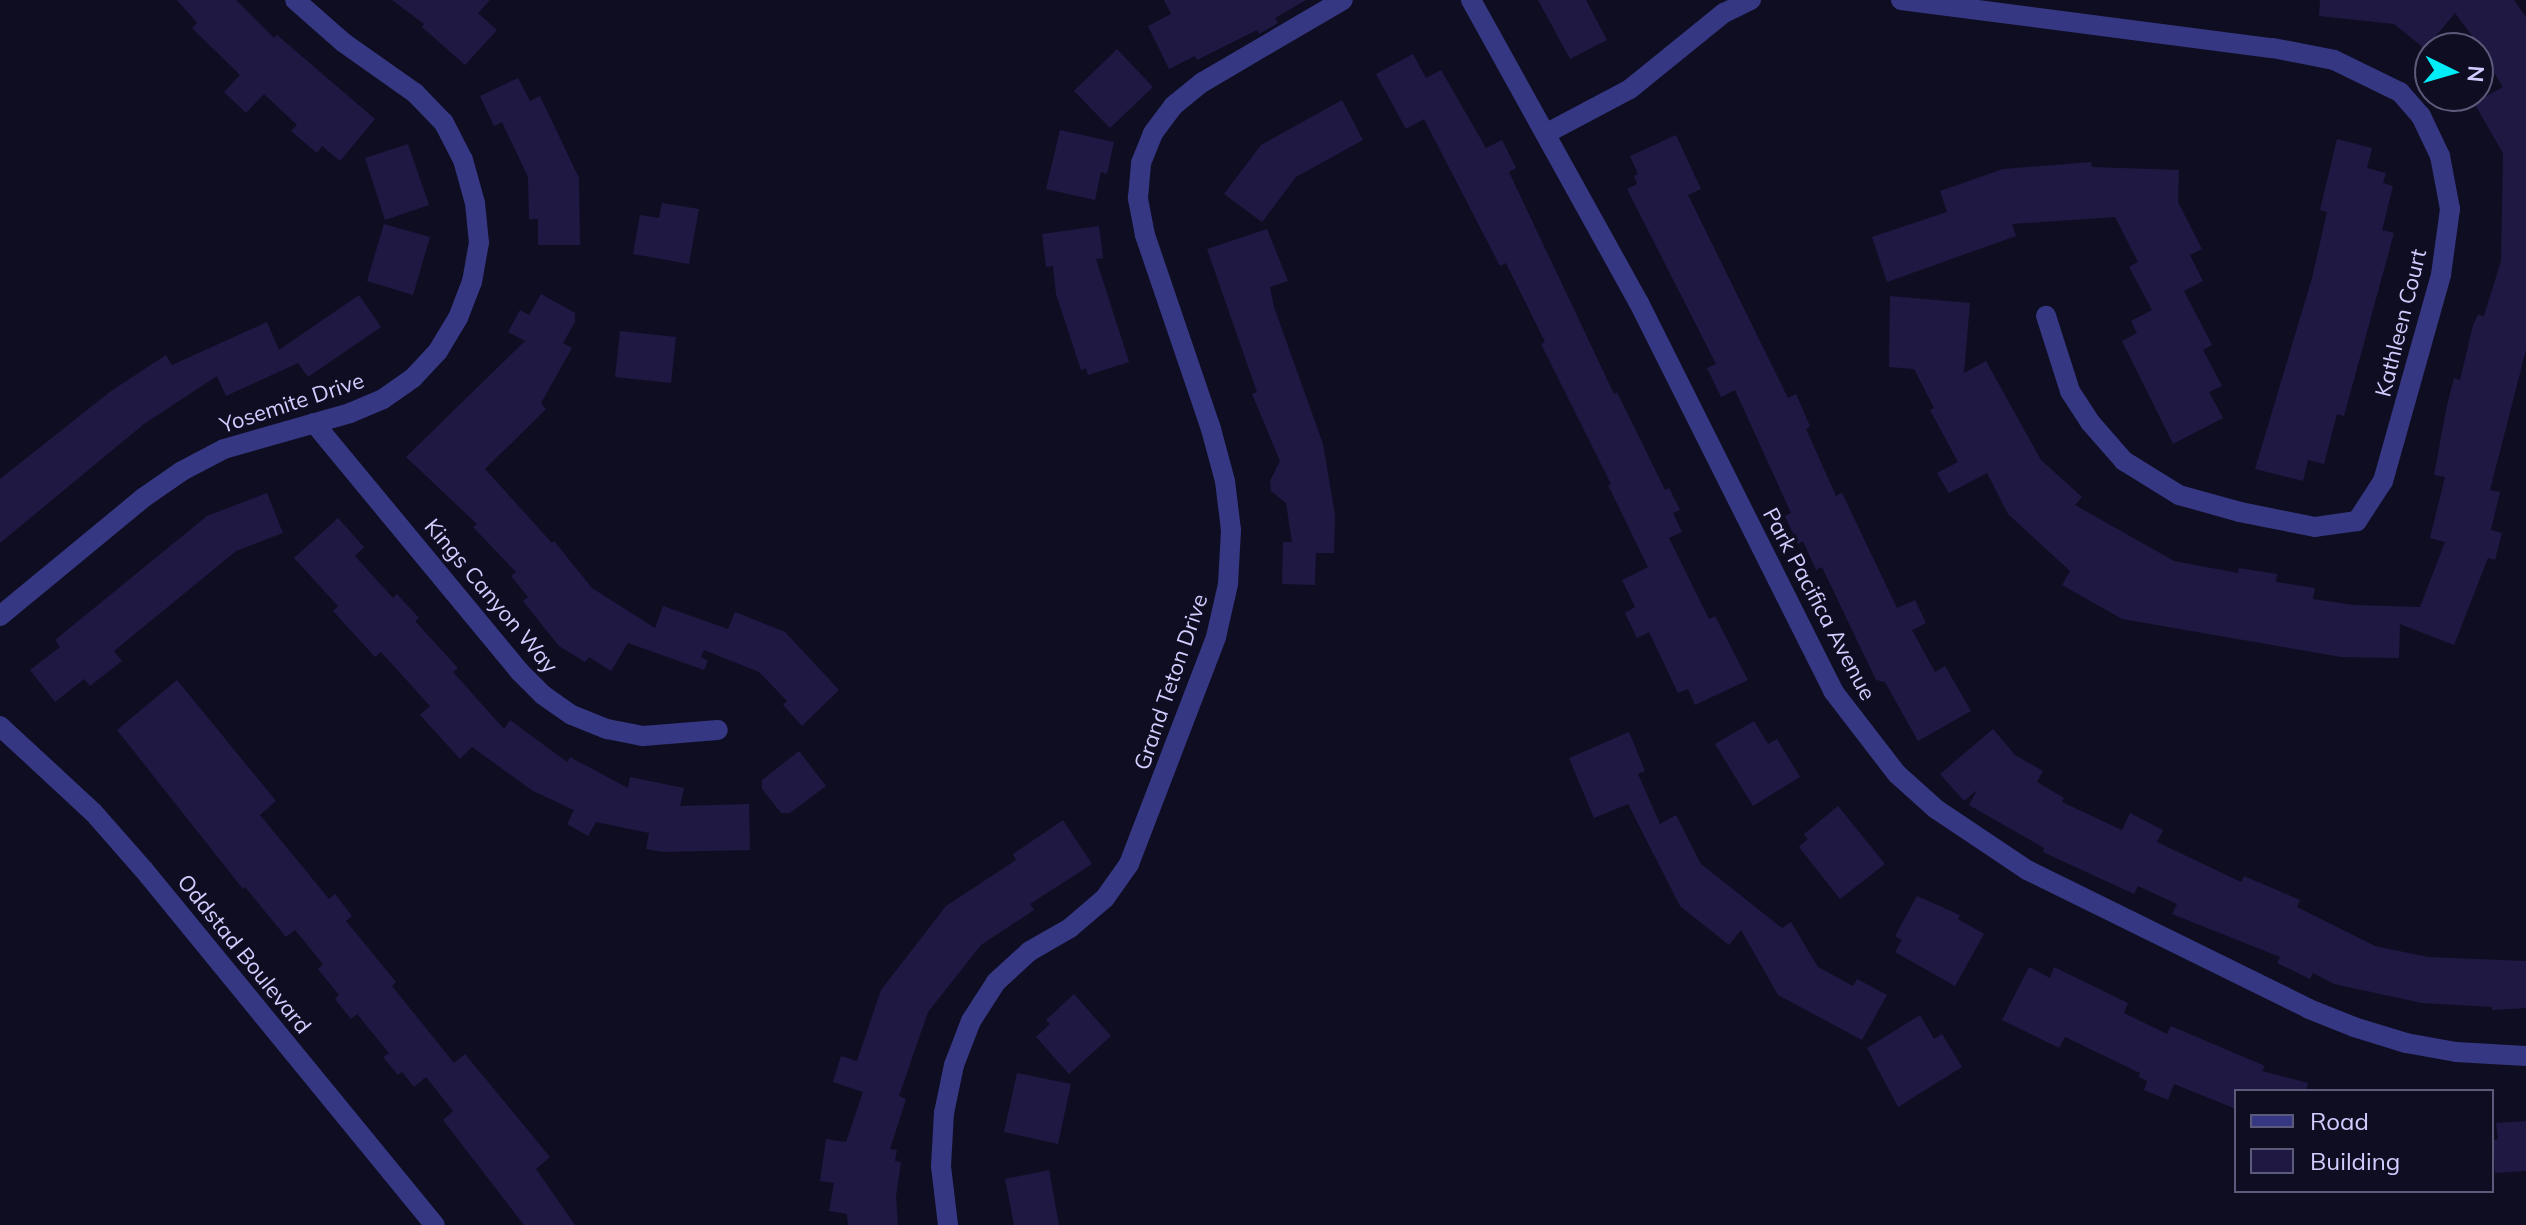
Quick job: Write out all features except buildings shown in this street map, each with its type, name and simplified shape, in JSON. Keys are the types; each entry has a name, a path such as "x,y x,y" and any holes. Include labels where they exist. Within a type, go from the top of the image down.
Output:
{"street":[{"name":"Yosemite Drive","path":"0,616 143,498 182,471 224,449 383,399 413,378 438,351 458,318 472,282 479,243 475,203 463,160 444,123 415,93 344,43 295,0"},
{"name":"Grand Teton Drive","path":"948,1225 941,1166 944,1113 954,1065 971,1021 996,982 1030,951 1070,928 1105,898 1129,864 1216,637 1228,584 1231,530 1225,481 1211,429 1145,235 1138,198 1141,163 1153,133 1173,106 1203,82 1343,0"},
{"name":"Park Pacifica Avenue","path":"1471,0 1639,303 1833,691 1897,774 1936,809 2027,870 2309,1009 2406,1043 2456,1052 2526,1056"},
{"path":"1547,133 1630,89 1703,28 1751,0"},
{"name":"Kathleen Court","path":"1901,0 2273,48 2334,60 2400,92 2421,116 2440,156 2450,209 2441,275 2383,481 2357,521 2315,527 2240,512 2179,495 2124,461 2090,422 2070,391 2046,316"},
{"name":"Kings Canyon Way","path":"314,423 519,671 543,695 572,715 607,729 643,736 718,730"},
{"name":"Oddstad Boulevard","path":"0,726 93,812 144,870 435,1225"}]}
